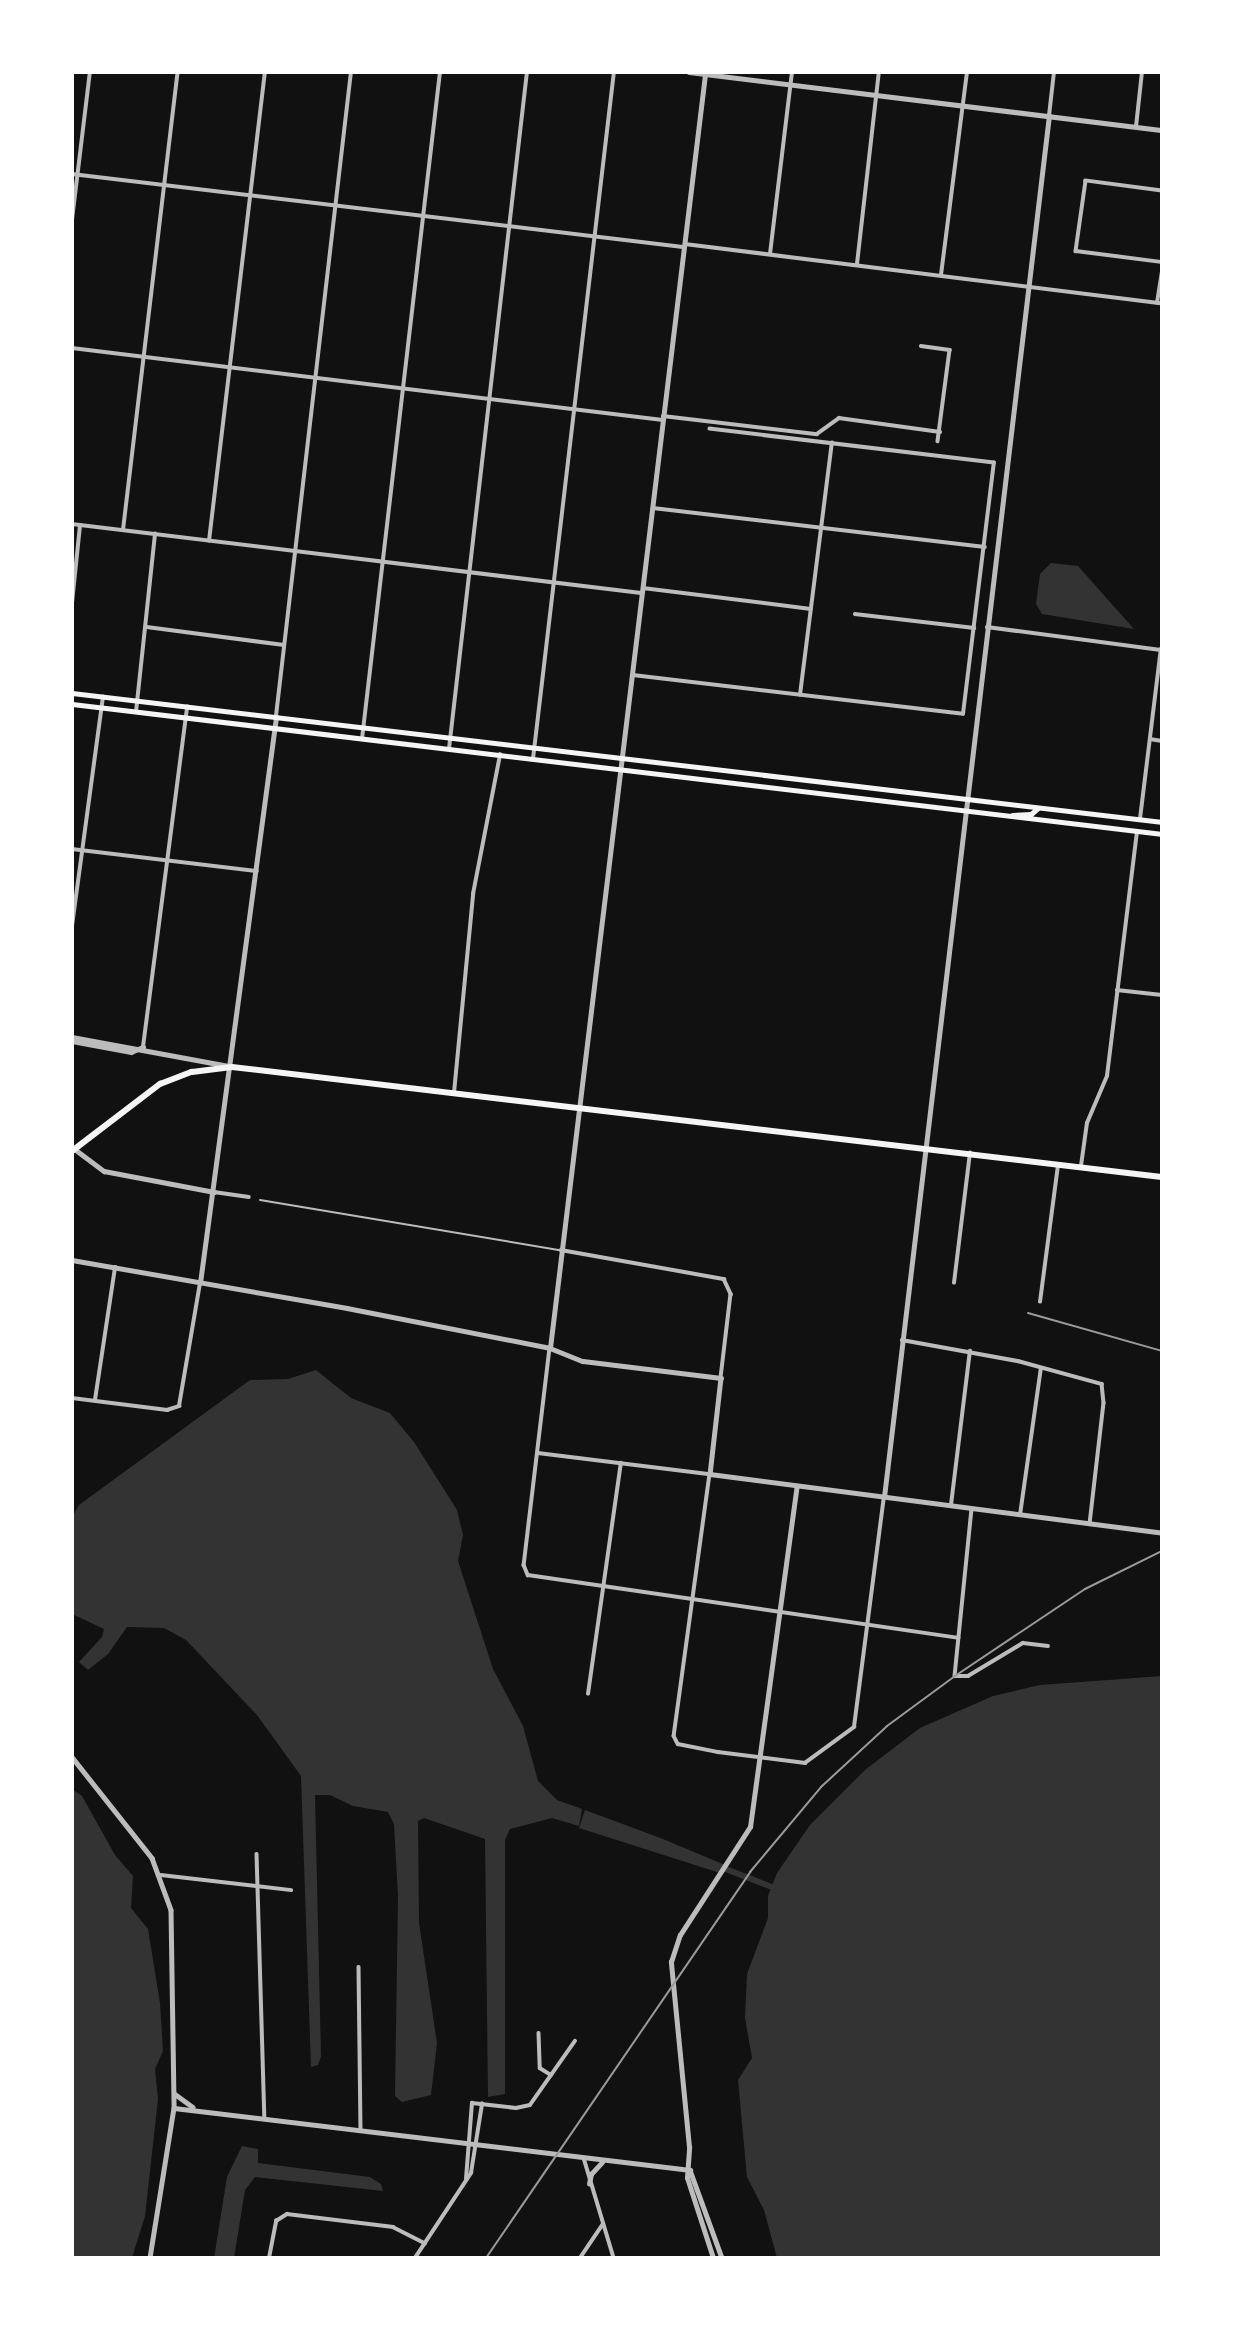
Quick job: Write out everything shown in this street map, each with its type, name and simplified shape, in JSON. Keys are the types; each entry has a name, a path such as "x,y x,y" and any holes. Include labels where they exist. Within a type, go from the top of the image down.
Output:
{"highway":[{"path":"72,1149 160,1084 192,1072 233,1067 1162,1177"}],"main road":[{"path":"72,693 1162,822"},
{"path":"72,704 1162,834"},
{"path":"1005,817 1031,814 1038,808"}],"street":[{"path":"72,220 74,175 90,72"},
{"path":"123,530 178,72"},
{"path":"209,541 265,72"},
{"path":"72,1398 172,1409 182,1400 233,1067 351,72"},
{"path":"362,739 426,218 440,72"},
{"path":"449,750 527,72"},
{"path":"533,759 614,72"},
{"path":"689,72 1162,130"},
{"path":"770,254 792,72"},
{"path":"857,265 879,72"},
{"path":"941,275 967,72"},
{"path":"561,1250 715,1275 727,1282 731,1294 675,1741 805,1763 851,1731 856,1719 1054,72"},
{"path":"1136,127 1142,72"},
{"path":"705,73 622,758 618,770 524,1564 526,1574 605,1588 958,1639"},
{"path":"74,175 335,208 770,254 1160,303 1162,271"},
{"path":"1162,191 1086,181 1076,251 1162,262"},
{"path":"921,346 950,350 938,441"},
{"path":"72,348 574,410 817,434 839,418 940,432"},
{"path":"632,675 964,714 994,463 710,429"},
{"path":"800,695 832,443"},
{"path":"652,508 985,547"},
{"path":"72,524 554,583 811,609"},
{"path":"72,603 80,525"},
{"path":"136,712 155,534"},
{"path":"855,614 974,628"},
{"path":"986,626 1162,650 1140,819"},
{"path":"147,627 285,645"},
{"path":"72,926 103,697"},
{"path":"142,1047 187,707"},
{"path":"1150,739 1162,741"},
{"path":"454,1093 473,894 500,755"},
{"path":"1081,1166 1087,1123 1107,1076 1137,832"},
{"path":"72,849 257,872"},
{"path":"1117,990 1162,995"},
{"path":"72,1039 142,1047 233,1067"},
{"path":"72,1149 94,1165 117,1175 249,1197"},
{"path":"954,1283 970,1153"},
{"path":"1040,1302 1058,1163"},
{"path":"72,1260 550,1348 583,1361 721,1378"},
{"path":"95,1401 115,1267"},
{"path":"902,1340 971,1351 1102,1384 1104,1404 1090,1524"},
{"path":"950,1506 971,1351"},
{"path":"1020,1515 1041,1367"},
{"path":"538,1453 1162,1533"},
{"path":"588,1694 621,1463"},
{"path":"722,2258 690,2170 672,1987 674,1947 731,1862 750,1826 797,1486"},
{"path":"972,1509 953,1669 962,1678 1023,1643 1048,1646"},
{"path":"72,1757 121,1815 161,1875 174,1939 174,2108 150,2258"},
{"path":"257,1854 265,2117"},
{"path":"161,1875 291,1891"},
{"path":"359,1967 362,2129"},
{"path":"539,2033 540,2068 551,2075"},
{"path":"466,2179 472,2103 524,2108 575,2041"},
{"path":"174,2093 197,2109"},
{"path":"415,2258 466,2179 476,2143 482,2104"},
{"path":"174,2108 690,2170"},
{"path":"584,2158 589,2184 614,2258"},
{"path":"589,2184 595,2166 603,2161"},
{"path":"690,2170 687,2178 713,2258"},
{"path":"268,2258 276,2221 287,2214 393,2227 425,2243"},
{"path":"580,2258 603,2224"}],"lane":[{"path":"260,1200 342,1210 561,1250"}],"shaded area":[{"path":"1051,563 1078,566 1134,629 1042,614 1036,604 1040,574"},
{"path":"316,1370 351,1398 390,1413 414,1442 457,1510 463,1535 458,1561 493,1669 523,1726 538,1781 557,1800 582,1809 579,1826 552,1818 510,1829 505,1840 505,2094 488,2097 485,1839 424,1818 418,1821 419,1923 437,2043 431,2095 402,2102 395,2096 398,1896 394,1824 388,1812 353,1806 330,1795 315,1795 321,2056 318,2065 311,2067 301,1776 257,1715 186,1640 164,1628 127,1627 108,1654 88,1670 79,1662 102,1637 104,1629 72,1614 72,1517 79,1505 250,1380 288,1379"},
{"path":"1162,1676 1162,2258 777,2258 764,2210 747,2177 738,2080 752,2058 745,2018 747,1974 768,1918 768,1896 777,1873 810,1825 865,1770 920,1728 993,1696 1040,1685"},
{"path":"72,1789 82,1796 115,1855 133,1876 131,1908 148,1929 160,2003 163,2051 155,2069 158,2099 145,2216 132,2258 72,2258"},
{"path":"585,1810 725,1865 720,1873 579,1828"},
{"path":"242,2146 258,2149 258,2163 370,2177 381,2184 383,2191 255,2177 245,2190 234,2258 214,2258 227,2177"}],"waterway":[{"path":"718,1866 772,1887"}],"railway":[{"path":"1028,1313 1162,1351"},
{"path":"486,2258 750,1872 821,1787 887,1726 955,1676 1085,1589 1162,1551"}]}
